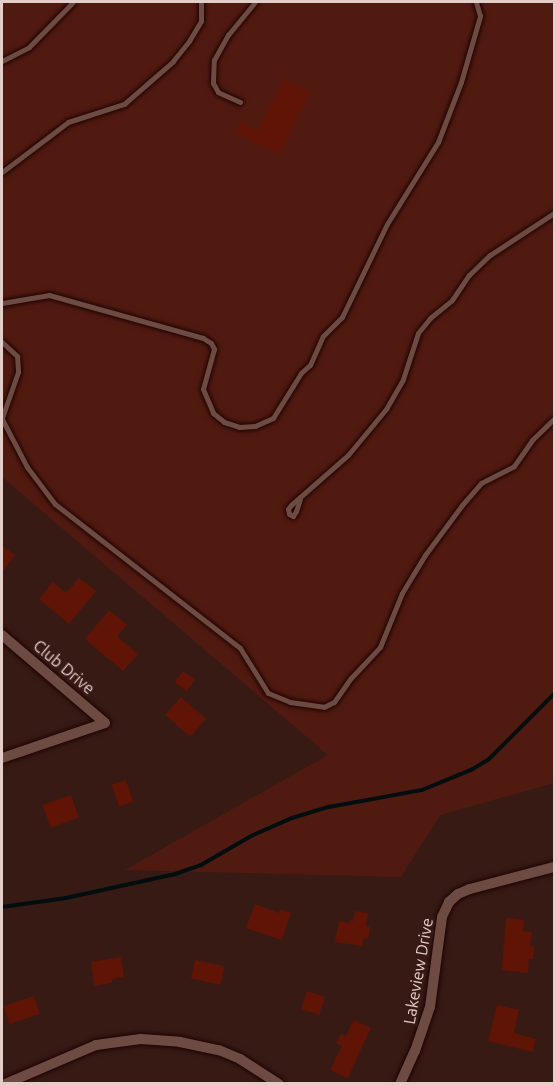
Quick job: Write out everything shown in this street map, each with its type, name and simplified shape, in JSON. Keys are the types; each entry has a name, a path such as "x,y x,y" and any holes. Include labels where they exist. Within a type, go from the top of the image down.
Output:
{"street":[{"name":"Club Drive","path":"2,635 105,723 2,758"},
{"name":"Lakeview Drive","path":"400,1083 416,1051 430,1007 442,916 449,902 458,894 470,889 555,867"},
{"path":"5,1083 96,1046 141,1039 180,1042 219,1050 240,1059 279,1083"}],"lane":[{"path":"2,61 29,47 73,2"},
{"path":"2,172 68,122 124,104 173,61 189,41 201,21 201,2"},
{"path":"240,102 218,92 213,82 214,60 228,35 255,2"},
{"path":"2,303 48,295 203,338 212,343 213,349 203,389 213,413 224,422 239,427 255,426 273,418 301,373 310,365 323,336 342,318 387,224 438,142 461,82 480,16 476,2"},
{"path":"300,499 348,454 386,409 403,379 418,333 430,318 452,300 470,275 490,255 555,213"},
{"path":"2,342 17,356 18,372 2,419 27,467 55,504 240,648 268,693 290,702 324,707 334,702 351,678 380,647 402,593 462,505 481,483 514,466 532,440 555,419"}],"shaded area":[{"path":"2,2 554,2 554,783 440,815 401,877 125,870 328,755 2,477"}],"building":[{"path":"284,79 310,92 279,154 235,133 241,122 257,131"},
{"path":"2,546 15,555 2,573"},
{"path":"79,578 96,591 69,624 39,599 53,582 66,593"},
{"path":"109,610 127,625 117,636 138,654 123,671 85,639"},
{"path":"183,671 195,680 187,691 175,682"},
{"path":"181,697 206,719 190,737 165,715"},
{"path":"126,780 133,802 119,807 112,785"},
{"path":"71,795 79,818 50,827 43,805"},
{"path":"255,904 279,913 280,909 291,913 282,940 246,928"},
{"path":"355,911 368,913 366,926 370,927 368,939 364,938 362,946 335,942 339,921 349,923 350,920 353,921"},
{"path":"506,918 524,920 523,931 532,932 530,946 534,947 533,959 529,959 528,973 502,970"},
{"path":"121,957 124,977 112,979 112,983 94,986 91,962"},
{"path":"195,960 224,966 220,985 191,979"},
{"path":"307,991 325,997 319,1015 301,1009"},
{"path":"34,996 40,1014 9,1024 4,1006"},
{"path":"497,1005 519,1010 514,1033 536,1039 532,1052 488,1041"},
{"path":"354,1020 371,1028 348,1078 330,1070 342,1046 336,1043 341,1034 346,1036"}],"waterway":[{"path":"2,907 66,898 175,874 201,865 251,836 292,818 329,807 422,790 471,770 489,759 554,694"}]}
